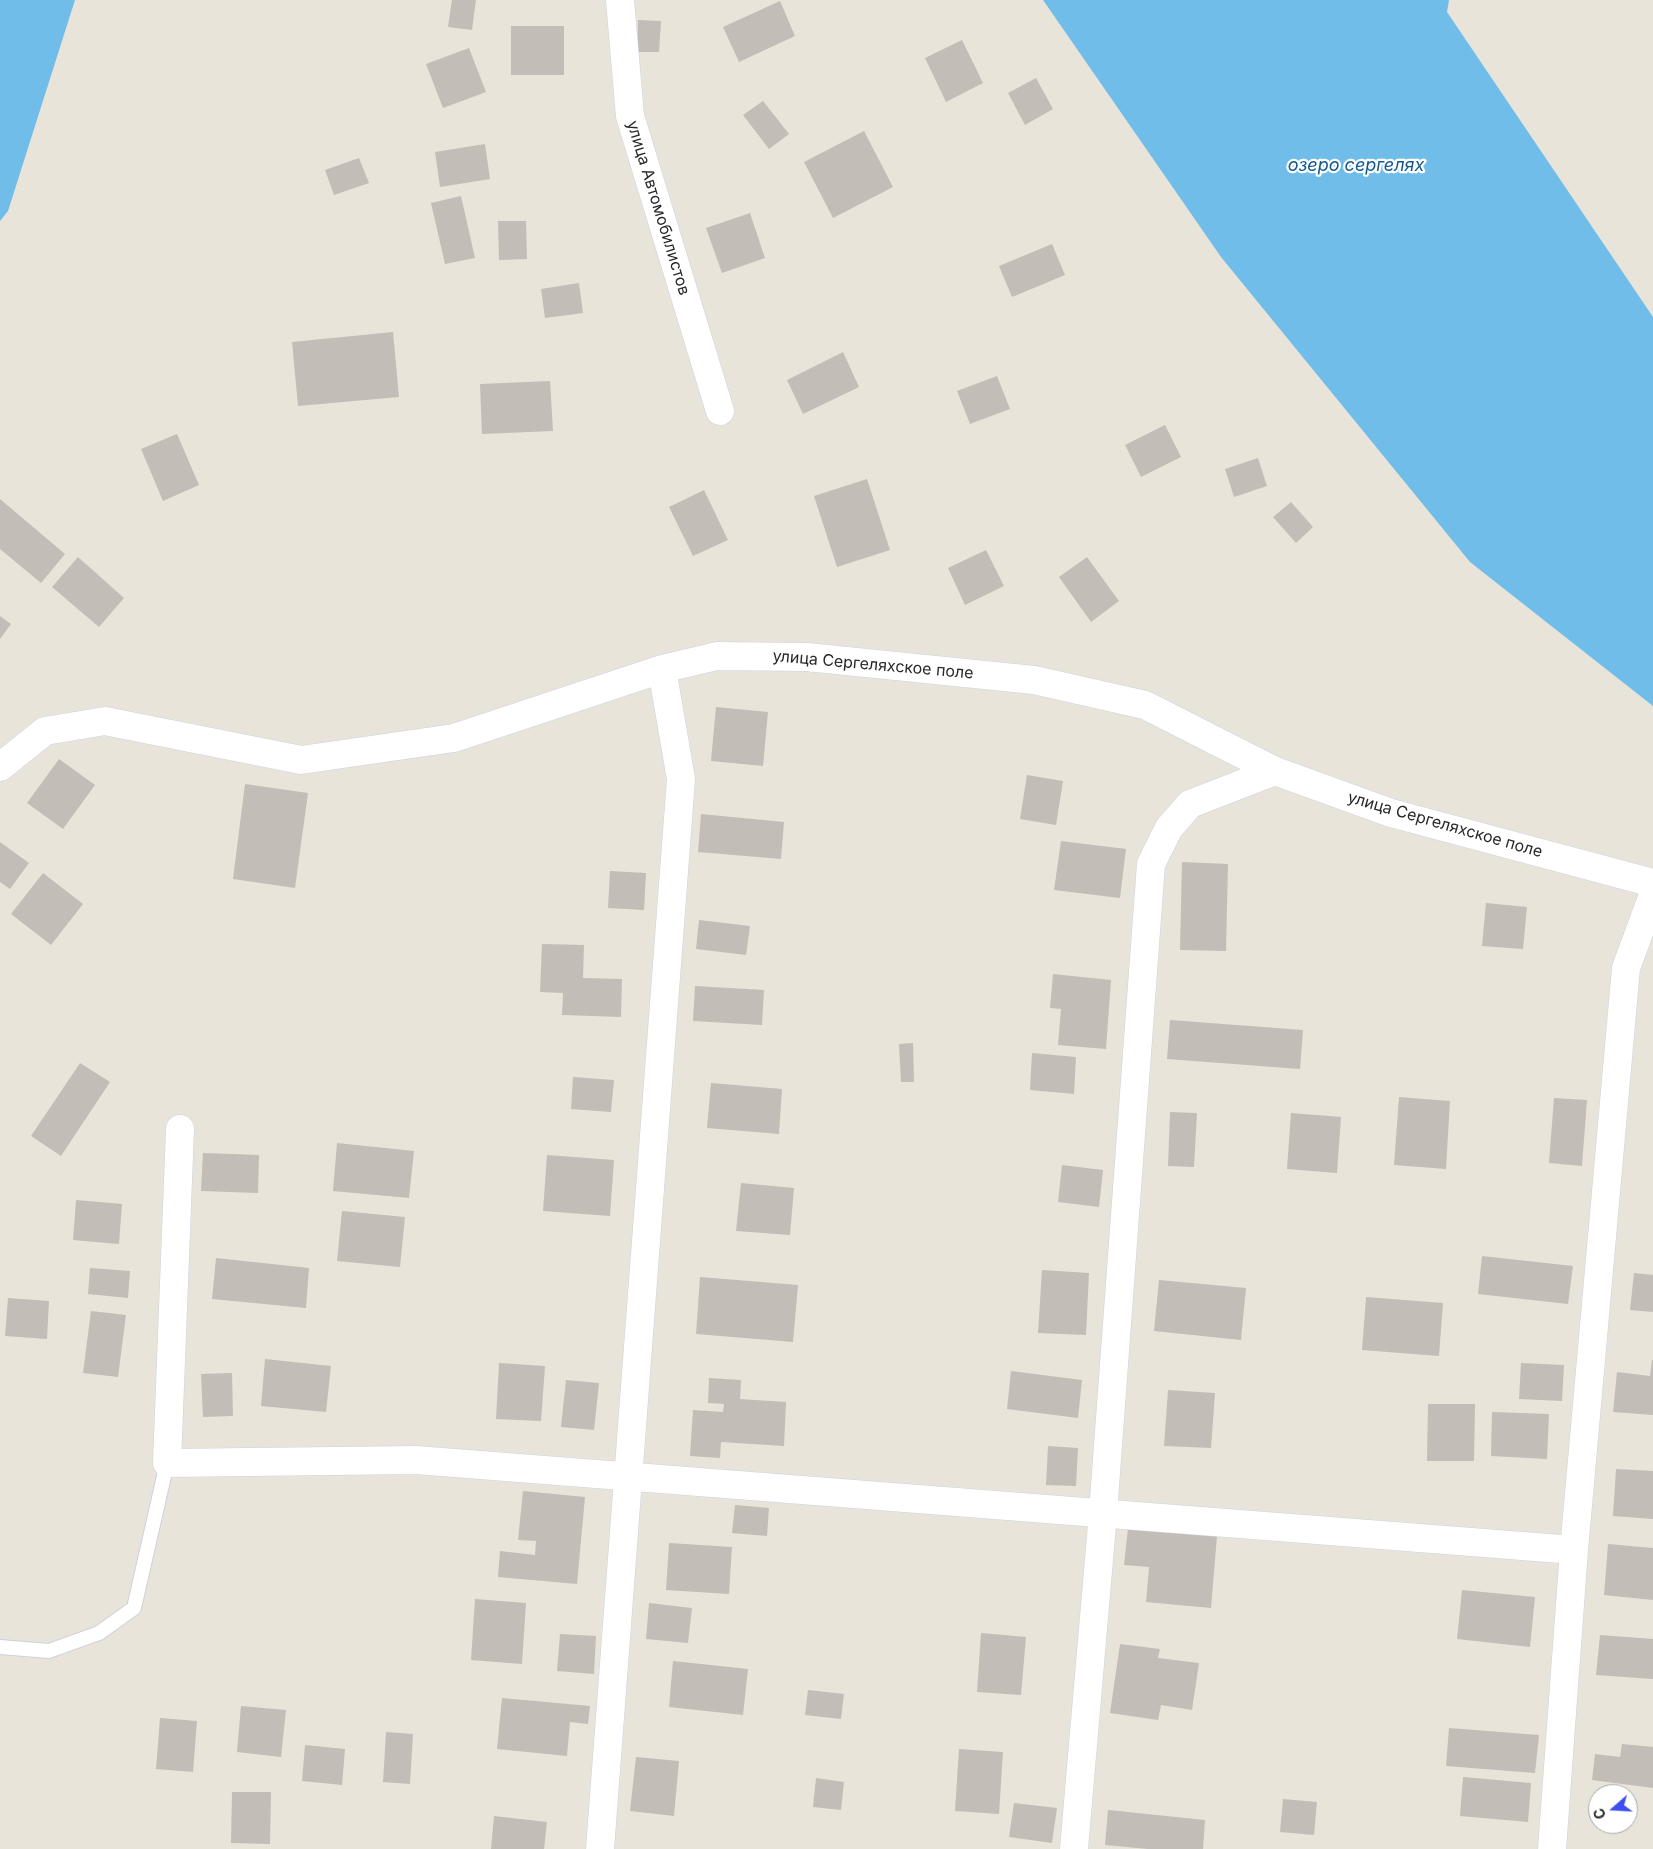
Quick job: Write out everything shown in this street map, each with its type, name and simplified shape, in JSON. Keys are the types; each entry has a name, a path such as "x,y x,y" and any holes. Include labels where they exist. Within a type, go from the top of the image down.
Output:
{"street":[{"name":"улица Автомобилистов","path":"620,0 630,116 720,411"},
{"name":"улица Сергеляхское поле","path":"0,768 4,762 45,731 105,721 301,760 454,738 662,669 717,656 806,657 1034,680 1145,705 1275,771 1391,813 1653,882"},
{"path":"600,1849 681,779 662,669"},
{"path":"1074,1849 1103,1513 1151,864 1169,828 1190,804 1275,771"},
{"path":"1552,1849 1574,1550 1626,968 1653,895"},
{"path":"180,1130 166,1463 416,1460 1574,1550"}],"lane":[{"path":"0,1647 49,1651 99,1634 134,1608 166,1463"}],"water":[{"path":"0,0 75,0 8,211 0,221"},
{"name":"озеро сергелях","path":"1043,0 1449,0 1447,12 1653,317 1653,706 1470,562 1221,257"}],"building":[{"path":"452,0 476,0 472,30 448,27"},
{"path":"780,1 795,36 739,62 723,27"},
{"path":"638,20 661,21 659,52 637,52"},
{"path":"511,26 564,26 564,75 511,75"},
{"path":"962,40 983,83 946,102 925,58"},
{"path":"469,48 486,92 443,108 426,64"},
{"path":"1036,78 1053,109 1025,125 1008,93"},
{"path":"763,101 789,134 769,149 743,115"},
{"path":"864,131 893,187 833,218 804,162"},
{"path":"485,144 490,179 440,187 435,152"},
{"path":"359,158 369,183 334,195 325,170"},
{"path":"461,196 475,258 445,264 431,203"},
{"path":"750,213 765,258 722,273 706,228"},
{"path":"498,221 526,221 527,259 499,260"},
{"path":"1052,244 1065,275 1012,297 999,266"},
{"path":"579,283 583,313 545,318 541,289"},
{"path":"393,332 399,397 298,406 292,342"},
{"path":"843,352 859,387 803,414 787,380"},
{"path":"997,376 1010,409 970,424 957,391"},
{"path":"550,381 553,431 482,434 480,384"},
{"path":"1165,425 1181,457 1141,477 1125,445"},
{"path":"177,434 199,485 163,501 141,449"},
{"path":"1258,458 1267,486 1234,497 1225,469"},
{"path":"867,479 890,550 837,567 814,496"},
{"path":"704,490 728,540 693,556 669,507"},
{"path":"0,499 65,554 41,583 0,549"},
{"path":"1291,502 1313,527 1296,543 1273,517"},
{"path":"986,550 1004,586 965,605 948,568"},
{"path":"78,557 124,598 99,627 52,587"},
{"path":"1087,557 1119,601 1091,622 1059,577"},
{"path":"0,616 11,624 0,639"},
{"path":"716,707 768,712 763,766 711,761"},
{"path":"59,759 95,785 63,829 27,803"},
{"path":"1027,775 1063,781 1056,825 1020,819"},
{"path":"245,784 308,793 295,888 233,879"},
{"path":"701,814 784,822 781,859 698,852"},
{"path":"1061,841 1126,849 1120,898 1054,890"},
{"path":"0,842 29,863 10,889 0,882"},
{"path":"1182,862 1228,864 1226,951 1180,950"},
{"path":"610,871 646,873 644,910 608,908"},
{"path":"43,873 83,904 51,945 11,914"},
{"path":"1486,903 1527,907 1523,949 1482,946"},
{"path":"699,920 750,926 746,955 696,949"},
{"path":"542,944 584,945 583,978 622,979 621,1017 562,1015 563,993 540,992"},
{"path":"1053,974 1111,980 1106,1049 1058,1045 1061,1009 1050,1008"},
{"path":"695,986 764,990 762,1025 693,1021"},
{"path":"1170,1020 1303,1030 1300,1069 1167,1059"},
{"path":"913,1043 914,1082 901,1082 899,1044"},
{"path":"1032,1053 1076,1057 1074,1094 1030,1090"},
{"path":"80,1063 110,1082 61,1156 31,1136"},
{"path":"573,1077 614,1080 611,1112 571,1109"},
{"path":"711,1083 782,1089 779,1134 707,1128"},
{"path":"1399,1097 1450,1101 1446,1169 1394,1165"},
{"path":"1554,1098 1587,1100 1582,1166 1549,1163"},
{"path":"1170,1112 1197,1113 1194,1167 1168,1166"},
{"path":"1291,1113 1341,1117 1337,1173 1287,1169"},
{"path":"337,1143 414,1151 409,1198 333,1191"},
{"path":"203,1153 259,1155 258,1193 201,1191"},
{"path":"547,1155 614,1160 610,1216 543,1211"},
{"path":"1062,1165 1103,1170 1099,1207 1058,1202"},
{"path":"741,1183 794,1188 790,1235 736,1231"},
{"path":"76,1200 122,1204 119,1244 73,1240"},
{"path":"342,1211 405,1217 400,1267 337,1261"},
{"path":"1482,1256 1573,1266 1568,1304 1478,1294"},
{"path":"216,1258 309,1268 306,1308 212,1299"},
{"path":"90,1268 130,1271 128,1298 88,1294"},
{"path":"1042,1270 1089,1273 1086,1335 1038,1333"},
{"path":"1634,1273 1653,1275 1653,1312 1630,1310"},
{"path":"700,1277 798,1285 793,1342 696,1334"},
{"path":"1159,1280 1246,1288 1241,1340 1154,1331"},
{"path":"1366,1297 1443,1303 1439,1356 1362,1350"},
{"path":"8,1298 49,1301 47,1339 5,1336"},
{"path":"91,1311 126,1315 118,1377 83,1373"},
{"path":"265,1359 331,1366 326,1412 261,1406"},
{"path":"1652,1360 1653,1415 1613,1412 1617,1372 1650,1376"},
{"path":"499,1363 545,1366 541,1421 496,1419"},
{"path":"1521,1363 1564,1365 1562,1401 1519,1399"},
{"path":"1011,1371 1082,1380 1078,1418 1007,1409"},
{"path":"232,1373 233,1416 203,1417 201,1374"},
{"path":"709,1378 741,1380 740,1399 786,1402 784,1446 721,1442 720,1458 690,1456 693,1410 723,1412 724,1404 708,1403"},
{"path":"566,1380 599,1383 594,1430 561,1427"},
{"path":"1168,1390 1215,1393 1211,1448 1164,1446"},
{"path":"1428,1404 1475,1404 1474,1461 1427,1461"},
{"path":"1492,1412 1549,1414 1547,1459 1491,1456"},
{"path":"1048,1446 1078,1448 1076,1486 1046,1485"},
{"path":"1616,1469 1653,1471 1653,1519 1613,1516"},
{"path":"523,1491 585,1497 577,1584 498,1577 500,1551 535,1555 536,1541 518,1540"},
{"path":"735,1505 769,1508 767,1536 732,1533"},
{"path":"1128,1528 1217,1536 1211,1608 1146,1602 1149,1567 1124,1565"},
{"path":"669,1543 732,1547 729,1594 666,1590"},
{"path":"1608,1544 1653,1548 1653,1600 1604,1595"},
{"path":"1462,1590 1535,1597 1530,1647 1457,1639"},
{"path":"475,1599 526,1603 522,1664 471,1660"},
{"path":"649,1603 692,1608 688,1643 646,1639"},
{"path":"981,1633 1026,1637 1021,1695 977,1692"},
{"path":"560,1634 596,1636 594,1674 557,1671"},
{"path":"1600,1635 1653,1639 1653,1679 1596,1675"},
{"path":"1120,1644 1160,1649 1158,1658 1199,1663 1192,1710 1161,1705 1158,1720 1110,1713"},
{"path":"673,1661 748,1669 743,1715 669,1707"},
{"path":"808,1690 844,1694 841,1719 805,1715"},
{"path":"502,1698 590,1706 588,1724 570,1722 567,1756 497,1749"},
{"path":"241,1706 286,1710 281,1757 237,1752"},
{"path":"160,1718 197,1721 193,1772 156,1769"},
{"path":"1449,1728 1539,1735 1535,1773 1446,1766"},
{"path":"386,1732 413,1734 410,1784 383,1782"},
{"path":"1622,1744 1653,1747 1653,1788 1638,1786 1638,1784 1592,1780 1595,1754 1620,1757"},
{"path":"305,1745 345,1749 342,1785 302,1781"},
{"path":"959,1749 1003,1752 999,1814 955,1811"},
{"path":"636,1757 679,1761 674,1816 630,1811"},
{"path":"1463,1777 1531,1783 1528,1822 1460,1816"},
{"path":"816,1778 844,1782 841,1810 813,1807"},
{"path":"232,1792 271,1792 270,1844 231,1843"},
{"path":"1283,1799 1317,1802 1314,1835 1280,1832"},
{"path":"1014,1803 1057,1808 1052,1843 1009,1837"},
{"path":"1108,1810 1205,1820 1203,1849 1148,1849 1105,1845"},
{"path":"494,1816 547,1822 544,1849 491,1849"}]}
